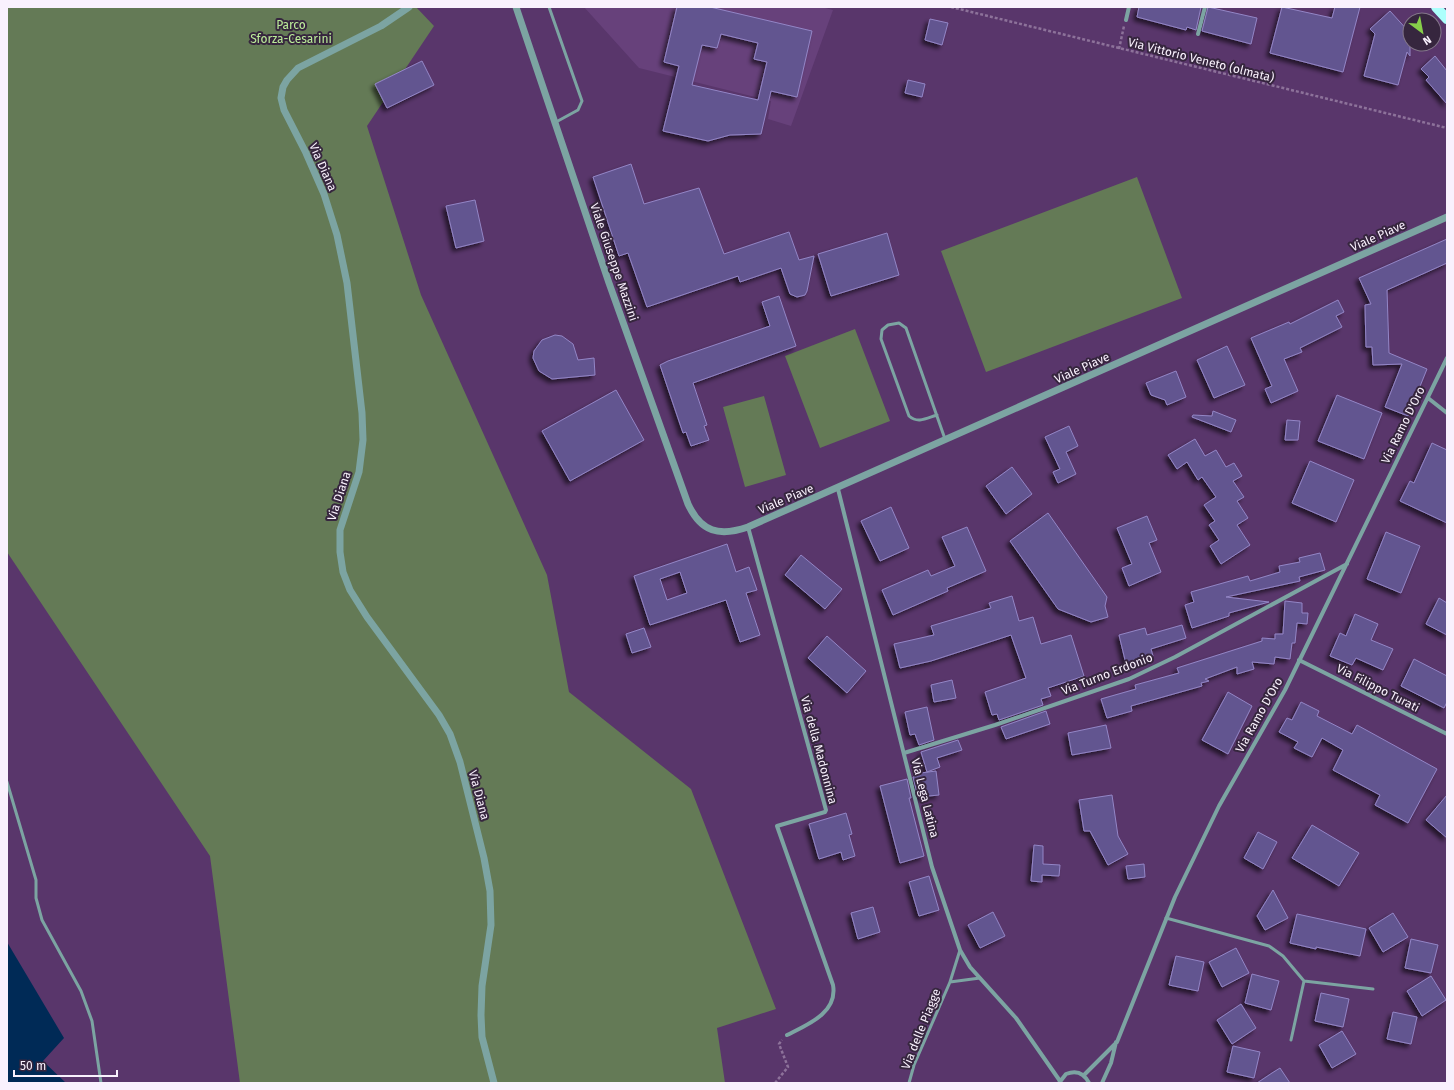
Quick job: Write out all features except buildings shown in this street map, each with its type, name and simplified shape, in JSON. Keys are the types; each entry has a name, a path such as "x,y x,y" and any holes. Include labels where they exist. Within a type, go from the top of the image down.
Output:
{"main road":[{"path":"1436,7 1447,19"}],"street":[{"name":"Via Diana","path":"409,7 381,26 298,68 283,87 281,98 290,124 306,153 324,194 337,235 347,283 362,408 363,436 359,472 340,530 340,552 343,572 350,590 367,617 439,715 450,734 458,757 484,858 489,885 490,925 482,986 481,1015 482,1037 494,1083"},
{"name":"Viale Giuseppe Mazzini","path":"516,7 612,290 688,504 698,521 709,529 723,532"},
{"path":"1126,20 1129,7"},
{"path":"1198,34 1205,7"},
{"name":"Viale Piave","path":"723,532 748,527 838,489 1447,217"},
{"name":"Via Ramo D'Oro","path":"1084,1075 1116,1042 1166,918 1219,806 1285,690 1447,358"},
{"path":"1428,398 1447,413"},
{"name":"Via Lega Latina","path":"838,489 932,867 960,950 968,964 1016,1018 1060,1082"},
{"name":"Via della Madonnina","path":"748,527 826,810 826,812 777,826 833,986 833,999 828,1009 809,1023 786,1035"},
{"name":"Via Turno Erdonio","path":"904,753 995,725 1129,679 1182,653 1347,564"},
{"name":"Via Filippo Turati","path":"1299,660 1447,734"},
{"path":"1102,1083 1111,1063 1116,1042"},
{"path":"1060,1082 1066,1074 1071,1072 1084,1075 1089,1083"}],"lane":[{"path":"549,7 582,101 578,110 555,122"},
{"path":"937,415 920,421 909,416 881,339 882,330 888,325 899,323 906,328 946,440"},
{"path":"7,782 36,880 36,898 42,920 81,991 92,1021 101,1083"},
{"path":"1166,918 1269,946 1283,956 1304,981 1373,989"},
{"name":"Via delle Piagge","path":"909,1083 914,1065 950,982 960,950"},
{"name":"Via delle Piagge","path":"950,982 980,978"},
{"path":"1291,1040 1304,981"}],"path":[{"name":"Via Vittorio Veneto (olmata)","path":"951,7 1447,128"},
{"path":"1119,49 1126,20"},
{"path":"775,1083 788,1067 779,1044 786,1035"}],"shaded area":[{"path":"584,7 821,7 833,10 791,126 768,119 771,101 639,68"}],"green space":[{"name":"Parco Sforza-Cesarini","path":"7,7 416,7 434,26 367,126 421,295 547,575 569,692 691,789 776,1009 717,1028 725,1083 240,1083 210,856 7,552"},
{"path":"1137,177 1182,298 986,372 941,251"},
{"path":"855,329 890,421 820,448 785,356"},
{"path":"764,396 786,475 745,487 723,407"}],"water":[{"path":"7,942 64,1038 43,1061 66,1083 7,1083"}]}
